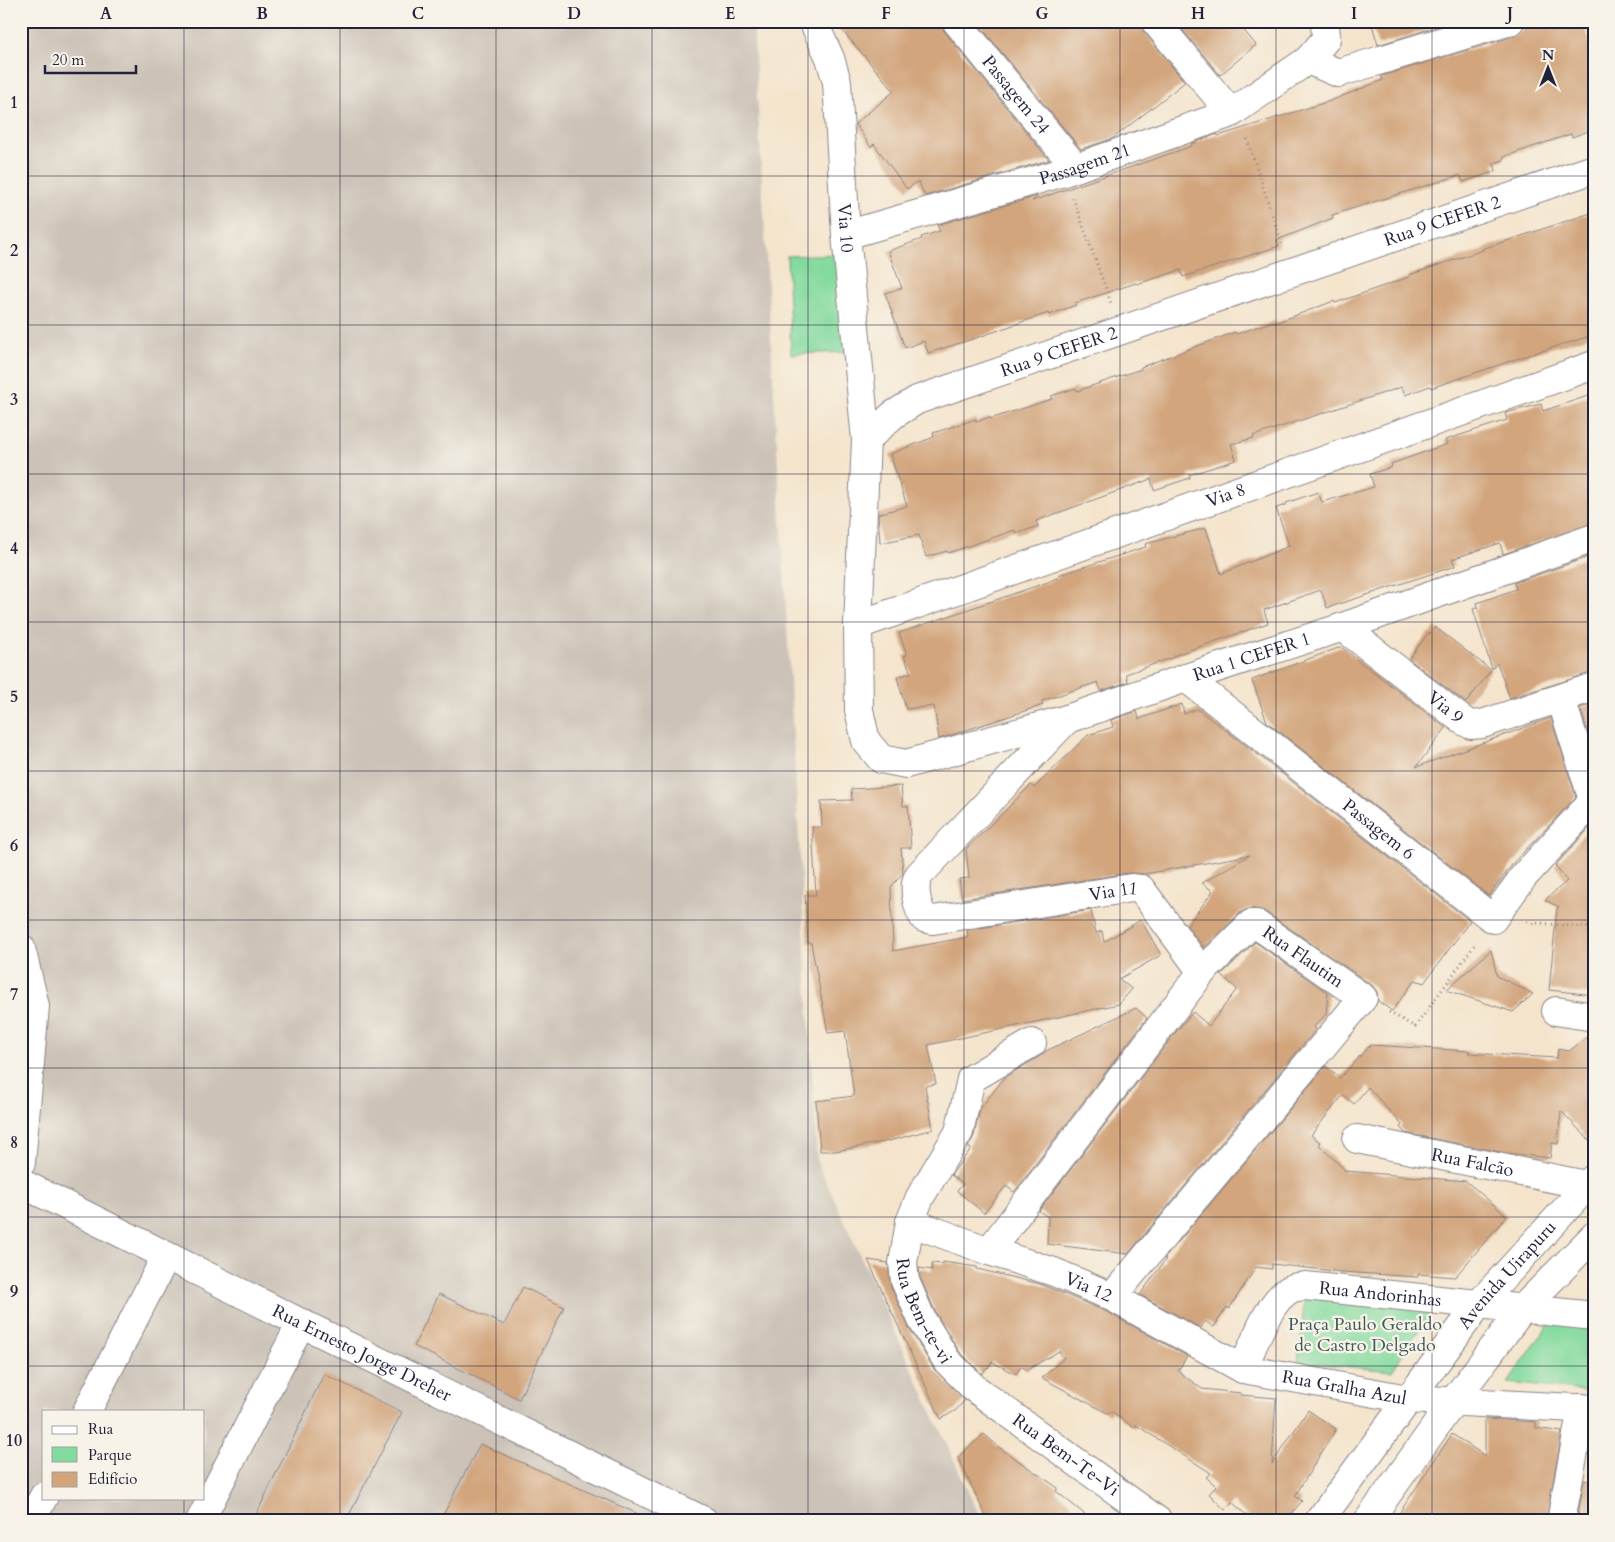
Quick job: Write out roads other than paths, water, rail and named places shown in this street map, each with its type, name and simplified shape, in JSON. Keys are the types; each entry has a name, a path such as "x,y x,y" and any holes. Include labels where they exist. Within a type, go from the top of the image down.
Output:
{"street":[{"name":"Via 10","path":"813,21 830,58 837,82 846,235 866,440"},
{"name":"Passagem 24","path":"956,21 1070,170"},
{"path":"1155,21 1230,113"},
{"name":"Passagem 21","path":"846,235 1070,170 1230,113 1308,60 1326,39 1326,21"},
{"path":"1308,60 1338,73 1510,21"},
{"name":"Rua 9 CEFER 2","path":"866,440 892,415 917,400 1594,169"},
{"name":"Via 8","path":"858,626 1594,365"},
{"path":"858,626 866,440"},
{"name":"Rua 1 CEFER 1","path":"858,626 859,710 866,741 881,759 906,764 1067,720 1186,678 1343,628 1594,538"},
{"name":"Via 9","path":"1343,628 1471,725 1482,724 1594,687"},
{"name":"Passagem 6","path":"1186,678 1493,918 1524,876 1593,800"},
{"path":"1562,699 1593,800"},
{"name":"Via 11","path":"1067,720 919,875 915,886 919,910 924,918 932,920 1131,888 1141,889 1202,972"},
{"name":"Rua Flautim","path":"1202,972 1251,924 1256,924 1363,998"},
{"path":"21,948 34,1006 21,1163"},
{"path":"989,1252 1202,972"},
{"name":"Via 12","path":"910,1222 989,1252 1054,1272 1112,1298 1363,998"},
{"path":"1556,1012 1594,1017"},
{"path":"910,1222 920,1197 959,1132 971,1079 1032,1043"},
{"name":"Rua Falcão","path":"1357,1139 1590,1181"},
{"name":"Avenida Uirapuru","path":"1319,1521 1478,1304 1590,1181"},
{"name":"Rua Ernesto Jorge Dreher","path":"21,1183 704,1521"},
{"name":"Rua Bem-te-vi","path":"910,1222 903,1263 905,1281 922,1320 947,1361 974,1388"},
{"name":"Avenida Uirapuru","path":"1368,1521 1523,1308 1594,1236"},
{"path":"88,1410 166,1256"},
{"name":"Rua Andorinhas","path":"1243,1369 1271,1308 1293,1288 1305,1286 1594,1316"},
{"name":"Rua Gralha Azul","path":"1112,1298 1243,1369 1408,1398 1588,1408"},
{"path":"200,1521 301,1323"},
{"name":"Rua Bem-Te-Vi","path":"974,1388 1158,1521"},
{"path":"1562,1521 1588,1408"},
{"path":"31,1521 42,1500"}],"park label":[{"name":"Praça Paulo Geraldo de Castro Delgado","path":"1365,1334"}]}
